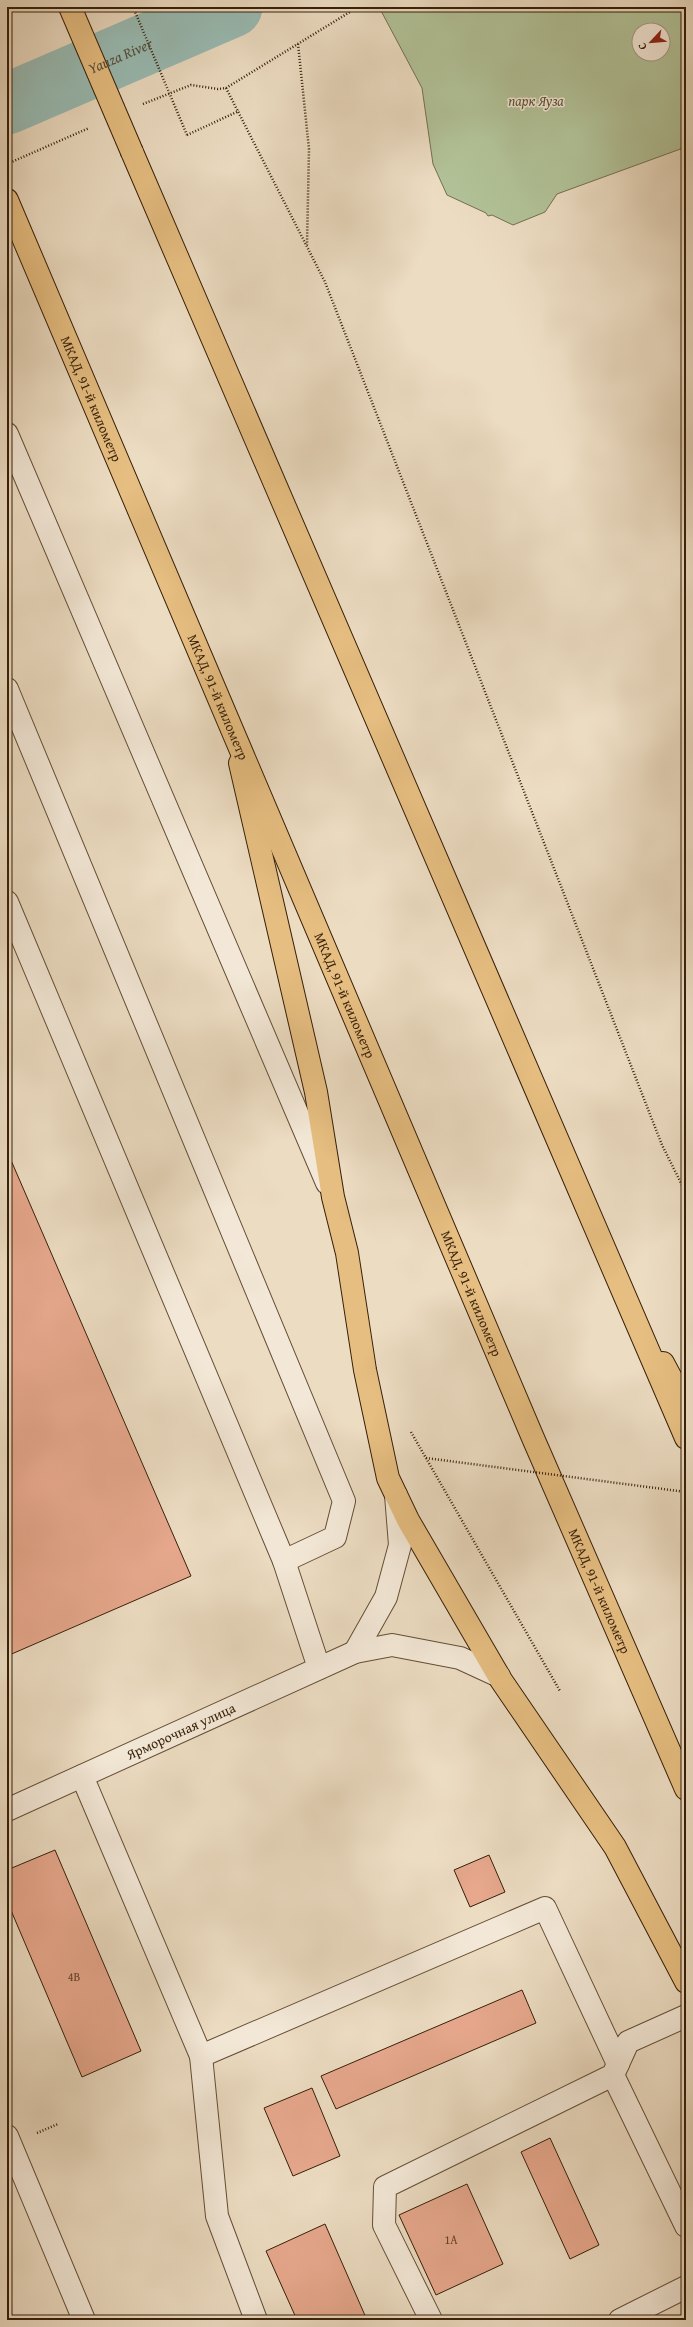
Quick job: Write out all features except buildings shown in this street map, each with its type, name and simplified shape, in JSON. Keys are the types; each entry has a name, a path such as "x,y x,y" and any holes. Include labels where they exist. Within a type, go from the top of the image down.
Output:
{"main road":[{"path":"70,7 686,1438"},
{"name":"МКАД, 91-й километр","path":"8,202 533,1438 686,1788"},
{"path":"232,731 316,1092 333,1197 347,1254 365,1370 377,1434 388,1478 408,1520 499,1676 615,1847 686,1982"},
{"path":"614,1271 686,1406"}],"lane":[{"path":"7,434 333,1197"},
{"path":"7,689 344,1501 335,1538 284,1561"},
{"path":"7,902 284,1561 319,1668"},
{"path":"355,1652 386,1597 400,1545 396,1494"},
{"name":"Ярморочная улица","path":"7,1810 355,1652 392,1645 460,1658 499,1676"},
{"path":"82,1776 200,2056 217,2216 256,2320"},
{"path":"200,2056 545,1908 686,2226"},
{"path":"431,2320 384,2224 385,2187 616,2070 628,2042 686,2016"},
{"path":"7,2136 84,2320"},
{"path":"620,2320 686,2286"}],"path":[{"path":"133,7 187,135 239,111"},
{"path":"358,7 226,88 325,282 662,1145 686,1193"},
{"path":"298,44 309,149 307,245"},
{"path":"560,1690 411,1432 426,1458 686,1492"}],"green space":[{"name":"парк Яуза","path":"379,7 686,7 686,147 557,194 545,212 513,225 492,215 488,216 486,213 447,195 433,164 422,88"}],"water":[{"path":"188,7 259,7 221,29 196,32 162,49 150,17 179,14"}],"waterway":[{"name":"Yauza River","path":"7,104 232,7"}]}
